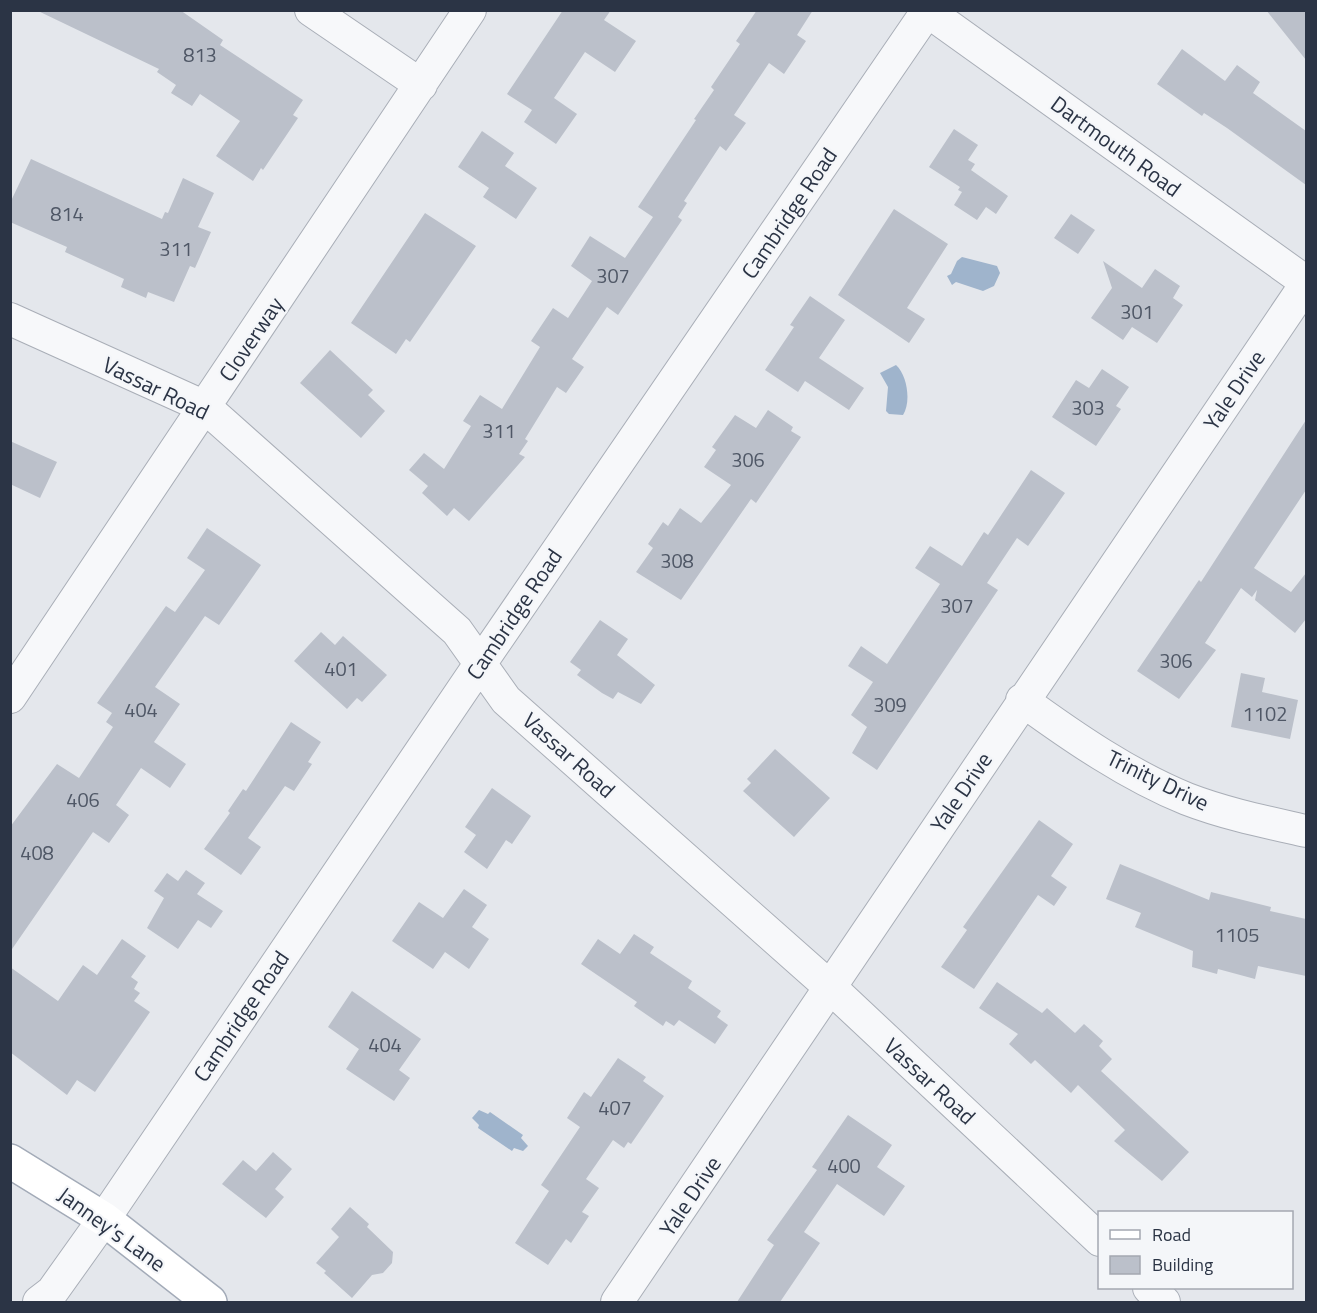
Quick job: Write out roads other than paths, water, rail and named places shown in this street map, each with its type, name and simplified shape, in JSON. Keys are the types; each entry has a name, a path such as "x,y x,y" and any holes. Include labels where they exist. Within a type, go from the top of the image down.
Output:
{"main road":[{"name":"Janney's Lane","path":"10,1161 104,1219 210,1302"}],"street":[{"path":"311,10 421,85"},
{"name":"Cloverway","path":"10,697 470,10"},
{"name":"Dartmouth Road","path":"927,11 1306,283"},
{"name":"Cambridge Road","path":"39,1302 51,1292 104,1219 927,11"},
{"name":"Yale Drive","path":"617,1302 831,988 1022,699 1306,283"},
{"name":"Vassar Road","path":"10,319 205,408 457,632 506,700 831,988 1098,1238"},
{"name":"Trinity Drive","path":"1022,699 1117,763 1186,798 1244,818 1306,831"},
{"path":"1151,1289 1164,1302"}],"water":[{"path":"962,257 997,266 1000,273 994,286 983,291 956,282 952,285 947,276 951,274 957,261"},
{"path":"896,365 906,382 907,404 903,415 889,414 886,411 888,387 880,373"},
{"path":"479,1110 488,1114 490,1112 523,1135 521,1138 528,1146 523,1151 514,1148 512,1151 478,1128 479,1125 472,1118"}]}
